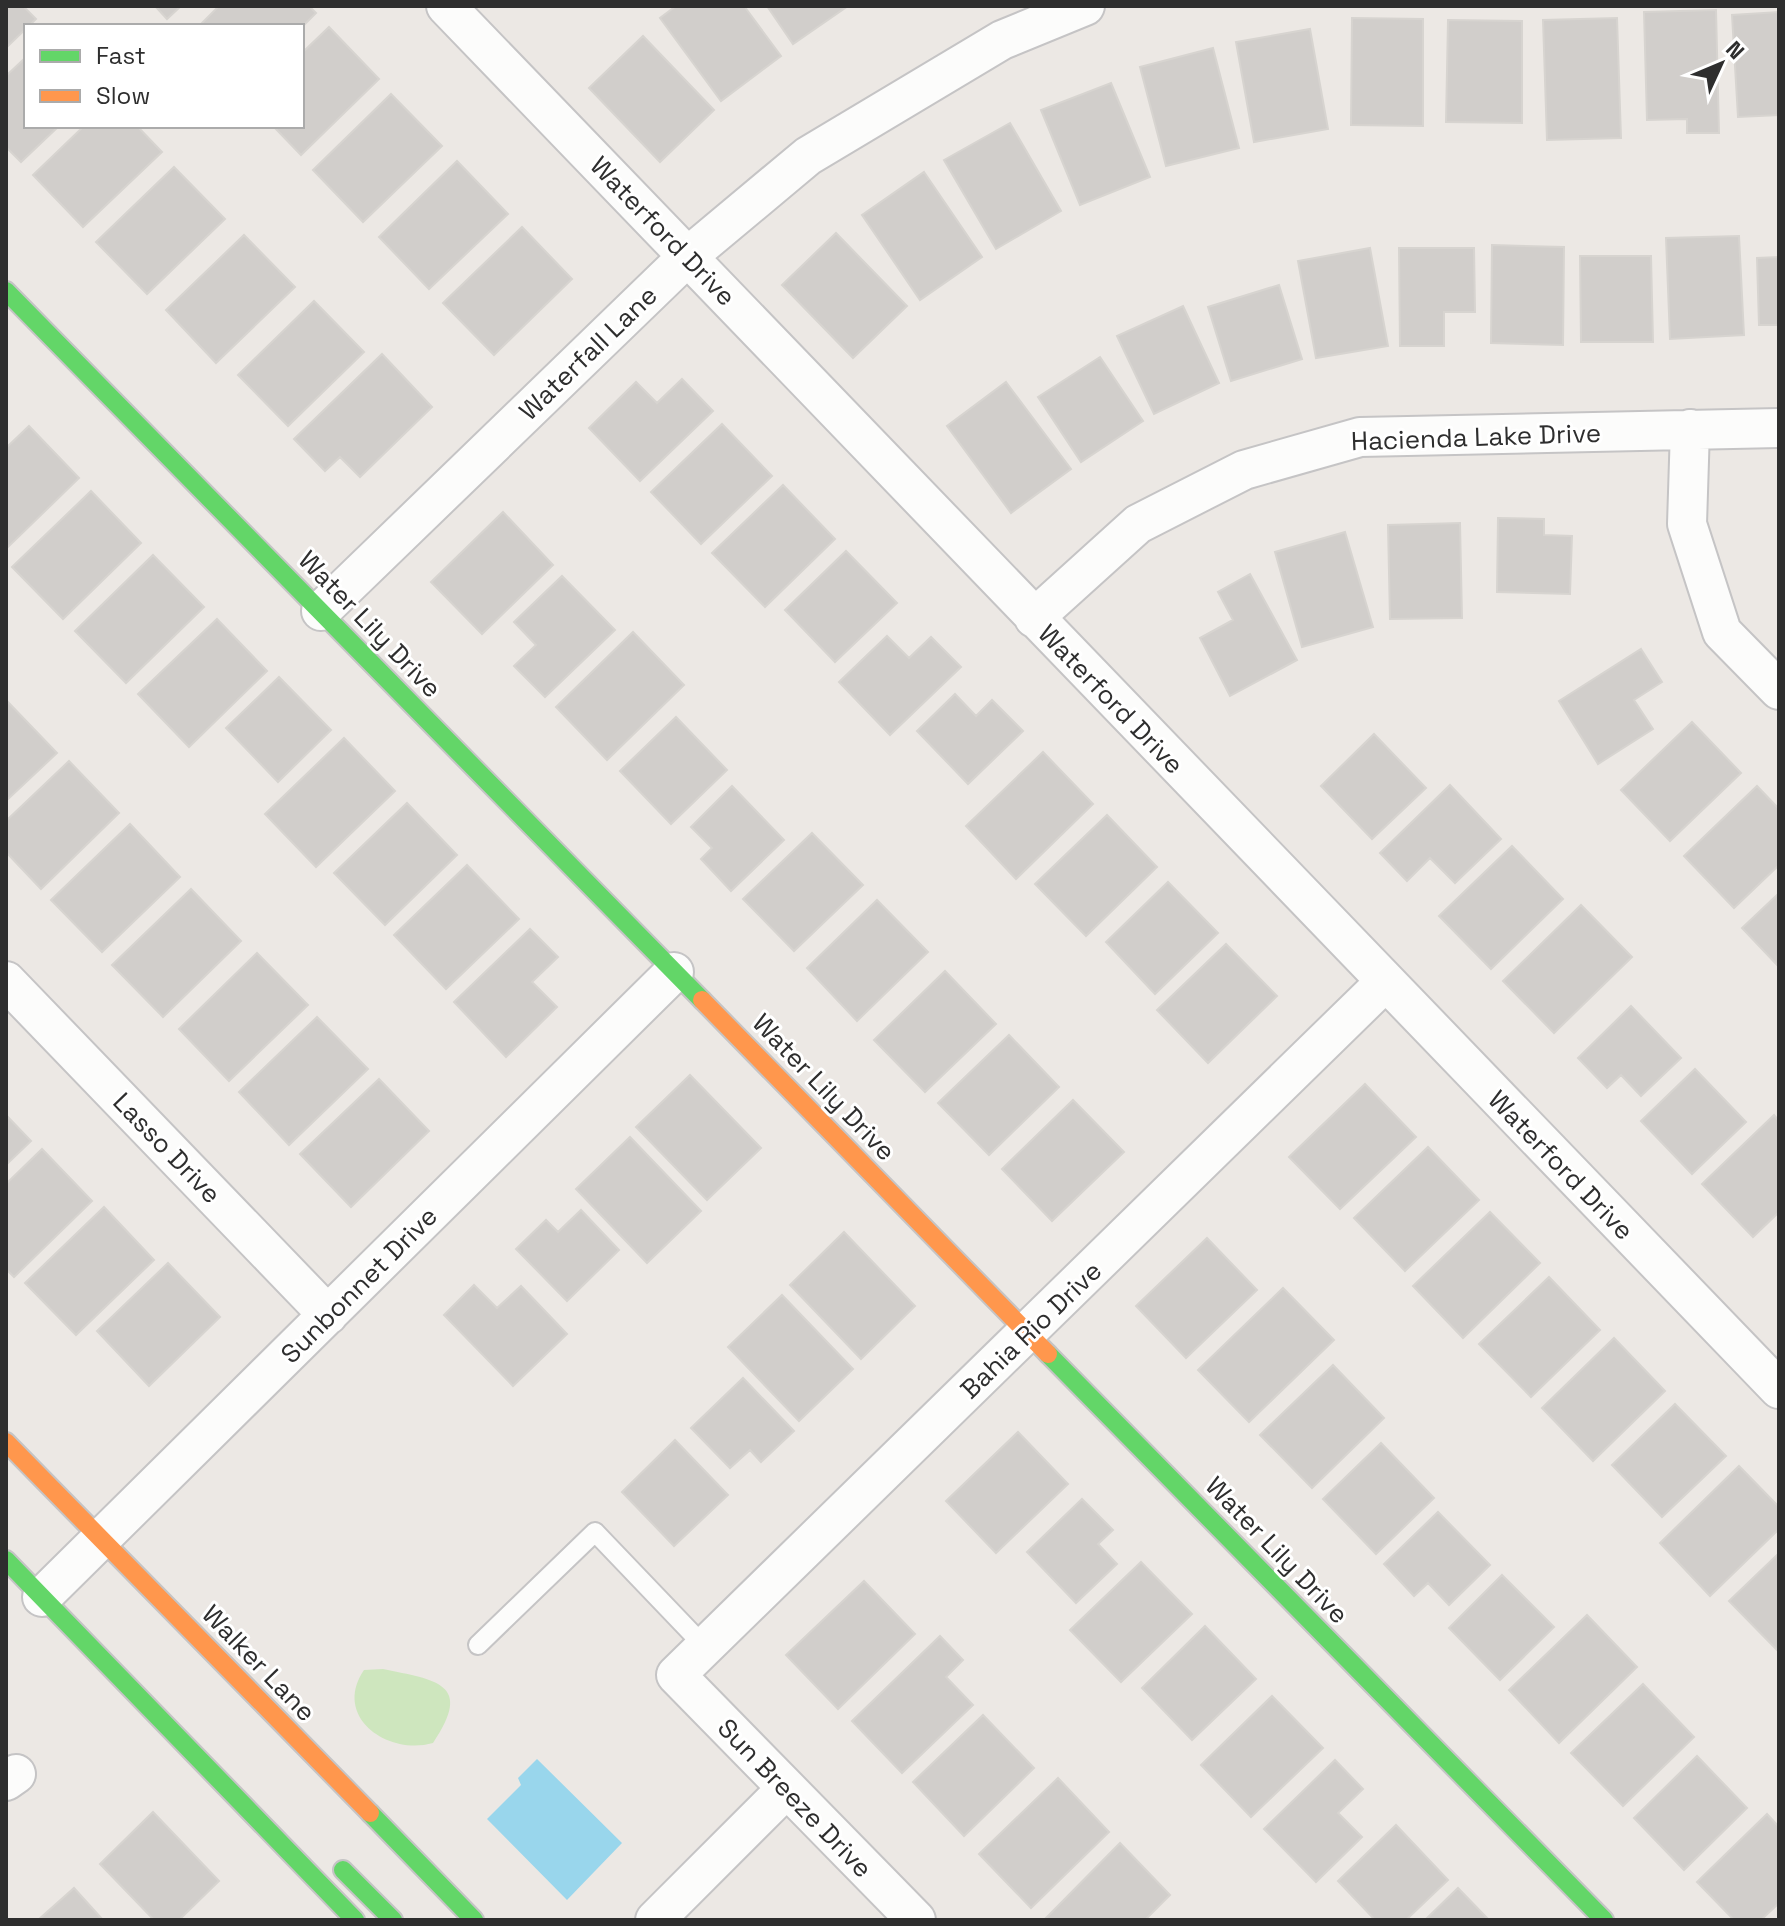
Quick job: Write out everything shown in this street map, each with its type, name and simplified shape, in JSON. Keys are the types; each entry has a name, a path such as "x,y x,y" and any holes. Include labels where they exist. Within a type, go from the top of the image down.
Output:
{"street":[{"name":"Waterford Drive","path":"446,6 1384,983 1779,1389"},
{"name":"Waterfall Lane","path":"321,611 687,257 808,156 1002,40 1085,6"},
{"name":"Water Lily Drive","path":"6,291 1604,1920"},
{"name":"Hacienda Lake Drive","path":"1034,618 1138,524 1244,470 1360,437 1779,428"},
{"path":"1690,429 1687,524 1722,632 1779,690"},
{"name":"Sunbonnet Drive","path":"50,1582 102,1540 674,972"},
{"name":"Lasso Drive","path":"6,981 328,1315"},
{"name":"Bahia Rio Drive","path":"676,1675 1029,1334 1384,983"},
{"name":"Walker Lane","path":"6,1442 474,1920"},
{"path":"6,1560 50,1582 250,1812 355,1920"},
{"name":"Sun Breeze Drive","path":"676,1675 916,1920"},
{"path":"655,1920 786,1789"},
{"path":"250,1812 298,1836"},
{"path":"332,1859 393,1920"}],"lane":[{"path":"478,1645 595,1532 705,1647"}],"green space":[{"path":"383,1669 433,1681 449,1696 450,1708 445,1723 433,1743 416,1746 399,1744 370,1729 360,1717 355,1703 356,1687 364,1670"}],"water":[{"path":"537,1759 622,1843 567,1900 487,1819 521,1785 518,1778"}],"building":[{"path":"6,6 23,6 36,19 31,24 24,24 24,31 6,48"},
{"path":"155,6 181,6 167,19"},
{"path":"219,6 309,6 316,13 304,25 201,24"},
{"path":"676,6 744,6 781,56 721,101 660,18"},
{"path":"767,6 848,6 793,44"},
{"path":"1716,10 1719,133 1687,133 1687,119 1647,120 1644,12"},
{"path":"1779,12 1779,115 1738,117 1732,15"},
{"path":"1352,18 1423,19 1423,126 1351,125"},
{"path":"1617,18 1621,138 1547,140 1543,20"},
{"path":"1448,20 1522,21 1522,123 1446,122"},
{"path":"329,27 379,79 301,155 275,128 304,128 304,51"},
{"path":"1310,29 1328,129 1254,142 1236,42"},
{"path":"643,36 714,110 660,162 589,88"},
{"path":"1213,48 1239,148 1166,166 1140,67"},
{"path":"24,59 24,128 57,128 21,162 6,147 6,76"},
{"path":"1111,83 1150,177 1080,205 1041,110"},
{"path":"391,94 442,146 363,222 313,170"},
{"path":"1010,123 1061,211 996,249 944,160"},
{"path":"82,128 139,128 162,152 83,227 33,175"},
{"path":"457,161 508,214 429,289 379,237"},
{"path":"174,167 225,219 147,294 96,242"},
{"path":"924,172 982,257 920,300 862,215"},
{"path":"522,227 572,279 494,355 443,303"},
{"path":"836,233 907,306 853,358 782,285"},
{"path":"244,235 295,287 216,363 166,310"},
{"path":"1739,236 1744,335 1670,339 1666,238"},
{"path":"1492,245 1564,247 1563,345 1491,343"},
{"path":"1370,248 1388,346 1316,358 1298,261"},
{"path":"1399,248 1474,248 1475,312 1444,312 1444,346 1400,346"},
{"path":"1580,256 1651,256 1653,342 1581,342"},
{"path":"1779,257 1779,325 1759,325 1757,258"},
{"path":"1279,285 1302,359 1231,381 1208,307"},
{"path":"314,301 364,352 288,426 238,375"},
{"path":"1183,306 1219,383 1154,414 1117,336"},
{"path":"382,354 432,407 360,477 340,457 325,471 294,439"},
{"path":"1100,357 1143,421 1081,462 1038,397"},
{"path":"682,379 713,411 640,481 589,428 636,382 657,403"},
{"path":"1006,382 1071,469 1011,513 947,426"},
{"path":"722,424 772,476 701,544 651,492"},
{"path":"29,426 79,478 6,549 6,448"},
{"path":"783,485 835,539 765,607 712,553"},
{"path":"91,491 141,543 63,619 12,567"},
{"path":"503,512 553,565 482,634 431,582"},
{"path":"1498,518 1544,519 1544,535 1572,536 1570,594 1497,592"},
{"path":"1460,523 1462,618 1390,619 1388,525"},
{"path":"1345,532 1373,627 1302,647 1275,552"},
{"path":"846,551 897,603 835,662 785,610"},
{"path":"153,555 204,607 126,683 75,631"},
{"path":"1250,574 1297,660 1230,696 1200,638 1233,620 1218,592"},
{"path":"562,576 615,630 545,697 514,666 536,645 514,622"},
{"path":"217,619 267,671 189,747 138,694"},
{"path":"633,632 684,685 607,760 556,707"},
{"path":"887,636 909,658 931,637 961,667 890,735 839,682"},
{"path":"1641,649 1662,682 1634,700 1653,729 1598,764 1559,701"},
{"path":"279,677 331,730 278,782 226,728"},
{"path":"955,694 976,716 992,700 1023,731 968,784 917,731"},
{"path":"6,700 57,753 6,801"},
{"path":"676,717 727,770 671,824 620,771"},
{"path":"1692,722 1741,773 1670,841 1621,790"},
{"path":"1374,734 1426,788 1372,839 1321,786"},
{"path":"344,738 395,791 316,867 265,814"},
{"path":"1043,752 1093,804 1016,879 966,826"},
{"path":"69,761 119,813 41,889 6,852 6,821"},
{"path":"1450,785 1501,839 1455,883 1430,858 1407,881 1380,853"},
{"path":"732,786 784,840 731,891 701,859 712,848 691,827"},
{"path":"1757,786 1779,809 1779,865 1734,908 1684,856"},
{"path":"407,803 457,855 385,925 334,873"},
{"path":"1107,815 1157,867 1086,936 1035,884"},
{"path":"130,824 180,877 102,952 51,900"},
{"path":"812,833 863,885 794,951 743,899"},
{"path":"1512,846 1563,899 1491,969 1439,916"},
{"path":"467,865 519,919 446,989 394,935"},
{"path":"1168,882 1218,933 1155,994 1106,942"},
{"path":"191,889 241,941 163,1017 112,965"},
{"path":"1779,893 1779,967 1742,928"},
{"path":"877,900 928,952 857,1021 807,968"},
{"path":"1581,905 1632,957 1554,1033 1503,981"},
{"path":"530,929 558,957 532,982 557,1007 506,1057 454,1002"},
{"path":"1226,944 1277,996 1208,1063 1157,1010"},
{"path":"257,953 308,1005 229,1081 179,1029"},
{"path":"945,971 996,1024 925,1092 874,1040"},
{"path":"1631,1006 1681,1058 1641,1096 1621,1075 1607,1088 1578,1058"},
{"path":"317,1017 368,1069 289,1145 239,1092"},
{"path":"1009,1035 1059,1087 989,1155 938,1103"},
{"path":"1695,1069 1746,1122 1692,1174 1641,1121"},
{"path":"690,1075 761,1148 707,1200 636,1127"},
{"path":"379,1079 429,1131 351,1207 300,1154"},
{"path":"1365,1084 1416,1137 1340,1209 1289,1157"},
{"path":"1073,1100 1124,1152 1052,1221 1002,1169"},
{"path":"6,1115 31,1141 6,1165"},
{"path":"1774,1115 1779,1121 1779,1212 1753,1237 1702,1184"},
{"path":"630,1137 701,1211 647,1263 576,1189"},
{"path":"1428,1147 1479,1200 1405,1271 1354,1218"},
{"path":"42,1149 92,1201 14,1277 6,1269 6,1184"},
{"path":"104,1207 154,1260 76,1335 25,1283"},
{"path":"581,1210 619,1250 567,1301 516,1249 546,1220 558,1232"},
{"path":"1490,1212 1540,1263 1463,1338 1413,1286"},
{"path":"844,1232 915,1306 861,1359 790,1285"},
{"path":"1207,1238 1257,1290 1186,1358 1136,1306"},
{"path":"168,1263 220,1317 149,1386 97,1331"},
{"path":"1549,1277 1600,1330 1531,1397 1479,1344"},
{"path":"474,1285 497,1308 521,1286 567,1334 513,1386 444,1315"},
{"path":"1283,1288 1334,1340 1249,1422 1198,1370"},
{"path":"782,1295 853,1369 799,1421 728,1347"},
{"path":"1614,1338 1665,1391 1593,1461 1542,1408"},
{"path":"1333,1365 1384,1418 1312,1488 1260,1435"},
{"path":"743,1378 794,1431 761,1462 750,1450 730,1468 691,1428"},
{"path":"1675,1404 1726,1456 1662,1517 1612,1465"},
{"path":"1018,1432 1068,1484 996,1553 946,1501"},
{"path":"675,1440 728,1495 674,1546 622,1492"},
{"path":"1381,1443 1434,1498 1376,1554 1323,1499"},
{"path":"1739,1466 1779,1507 1779,1529 1710,1596 1660,1543"},
{"path":"1082,1499 1113,1530 1098,1544 1117,1564 1076,1603 1027,1552"},
{"path":"1438,1512 1490,1565 1449,1605 1428,1583 1414,1596 1384,1564"},
{"path":"1779,1553 1779,1652 1729,1601"},
{"path":"1141,1562 1192,1614 1121,1682 1070,1630"},
{"path":"1502,1575 1554,1627 1500,1680 1449,1628"},
{"path":"864,1581 915,1634 838,1709 786,1655"},
{"path":"1587,1615 1637,1667 1559,1743 1509,1690"},
{"path":"1205,1626 1256,1679 1192,1740 1142,1688"},
{"path":"940,1636 963,1660 946,1677 973,1705 902,1773 852,1721"},
{"path":"1643,1684 1694,1737 1623,1806 1571,1753"},
{"path":"1272,1696 1323,1748 1251,1817 1201,1765"},
{"path":"983,1715 1034,1768 964,1836 913,1782"},
{"path":"1697,1756 1747,1808 1684,1870 1634,1818"},
{"path":"1335,1760 1363,1789 1338,1813 1362,1837 1316,1882 1264,1829"},
{"path":"1058,1778 1109,1832 1031,1908 979,1854"},
{"path":"153,1812 219,1881 179,1920 154,1920 100,1864"},
{"path":"1767,1814 1779,1827 1779,1903 1761,1920 1734,1920 1697,1882"},
{"path":"1396,1825 1448,1880 1406,1920 1375,1920 1338,1881"},
{"path":"1120,1843 1170,1895 1145,1920 1044,1920"},
{"path":"74,1888 103,1920 38,1920"},
{"path":"1458,1888 1489,1920 1425,1920"}],"traffic: fast":[{"path":"6,291 702,1000"},
{"path":"1048,1354 1604,1920"},
{"path":"6,1560 355,1920"},
{"path":"370,1813 474,1920"},
{"path":"343,1870 393,1920"}],"traffic: slow":[{"path":"702,1000 1048,1354"},
{"path":"6,1442 370,1813"}]}
